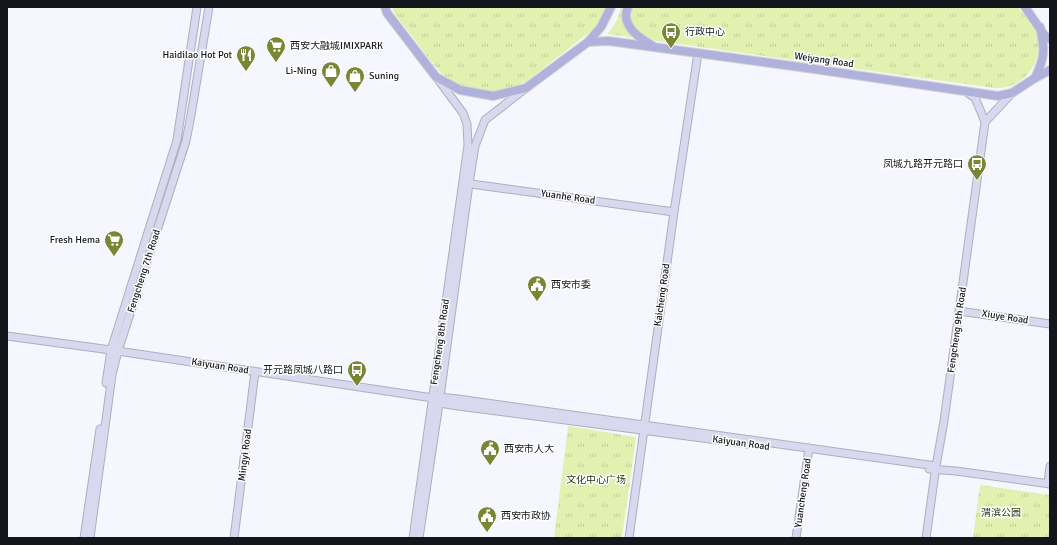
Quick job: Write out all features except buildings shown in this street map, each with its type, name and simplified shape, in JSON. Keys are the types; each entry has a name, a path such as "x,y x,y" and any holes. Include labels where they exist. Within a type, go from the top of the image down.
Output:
{"main road":[{"path":"385,9 436,77 460,90 493,96 526,88 588,42 601,27 611,7"},
{"path":"628,7 626,16 628,26 634,33 655,47"},
{"path":"1025,7 1045,36 1050,39"},
{"path":"1035,78 1044,51 1040,28"},
{"name":"Weiyang Road","path":"588,42 609,41 655,47 998,96 1012,93 1050,70"}],"street":[{"name":"Fengcheng 7th Road","path":"84,538 114,351 177,140 197,7"},
{"name":"Fengcheng 7th Road","path":"90,538 114,351 186,141 208,7"},
{"name":"Kaicheng Road","path":"629,538 674,212 698,53"},
{"path":"436,77 463,113 467,124 468,145 466,183"},
{"path":"466,183 475,146 485,120 526,88"},
{"path":"965,91 975,98 985,122"},
{"path":"985,122 1012,93"},
{"name":"Fengcheng 9th Road","path":"926,538 944,421 985,122"},
{"name":"Yuanhe Road","path":"466,183 674,212"},
{"name":"Fengcheng 8th Road","path":"420,538 466,183"},
{"name":"Xiuye Road","path":"959,311 1050,324"},
{"name":"Kaiyuan Road","path":"7,336 437,399 1049,484"},
{"name":"Mingyi Road","path":"234,538 256,372"},
{"name":"Fengcheng 8th Road","path":"413,538 437,399"},
{"name":"Yuancheng Road","path":"796,538 808,450"},
{"path":"1049,484 1050,466"}],"green space":[{"path":"392,7 607,7 598,24 591,31 527,81 507,89 485,91 465,87 446,77 431,61 395,15"},
{"path":"621,7 1017,7 1035,28 1039,46 1038,56 1030,72 1023,79 1006,87 994,88 607,34 616,21"},
{"name":"文化中心广场","path":"568,426 636,437 622,538 554,538"},
{"name":"渭滨公园","path":"980,485 1050,495 1050,538 973,538"}],"place":[{"name":"行政中心","path":"671,49"},
{"name":"西安大融城IMIXPARK","path":"276,63"},
{"name":"Haidilao Hot Pot","path":"246,72"},
{"name":"Li-Ning","path":"331,88"},
{"name":"Suning","path":"355,93"},
{"name":"凤城九路开元路口","path":"977,181"},
{"name":"Fresh Hema","path":"114,257"},
{"name":"西安市委","path":"537,302"},
{"name":"开元路凤城八路口","path":"357,387"},
{"name":"西安市人大","path":"490,466"},
{"name":"西安市政协","path":"487,533"}]}
